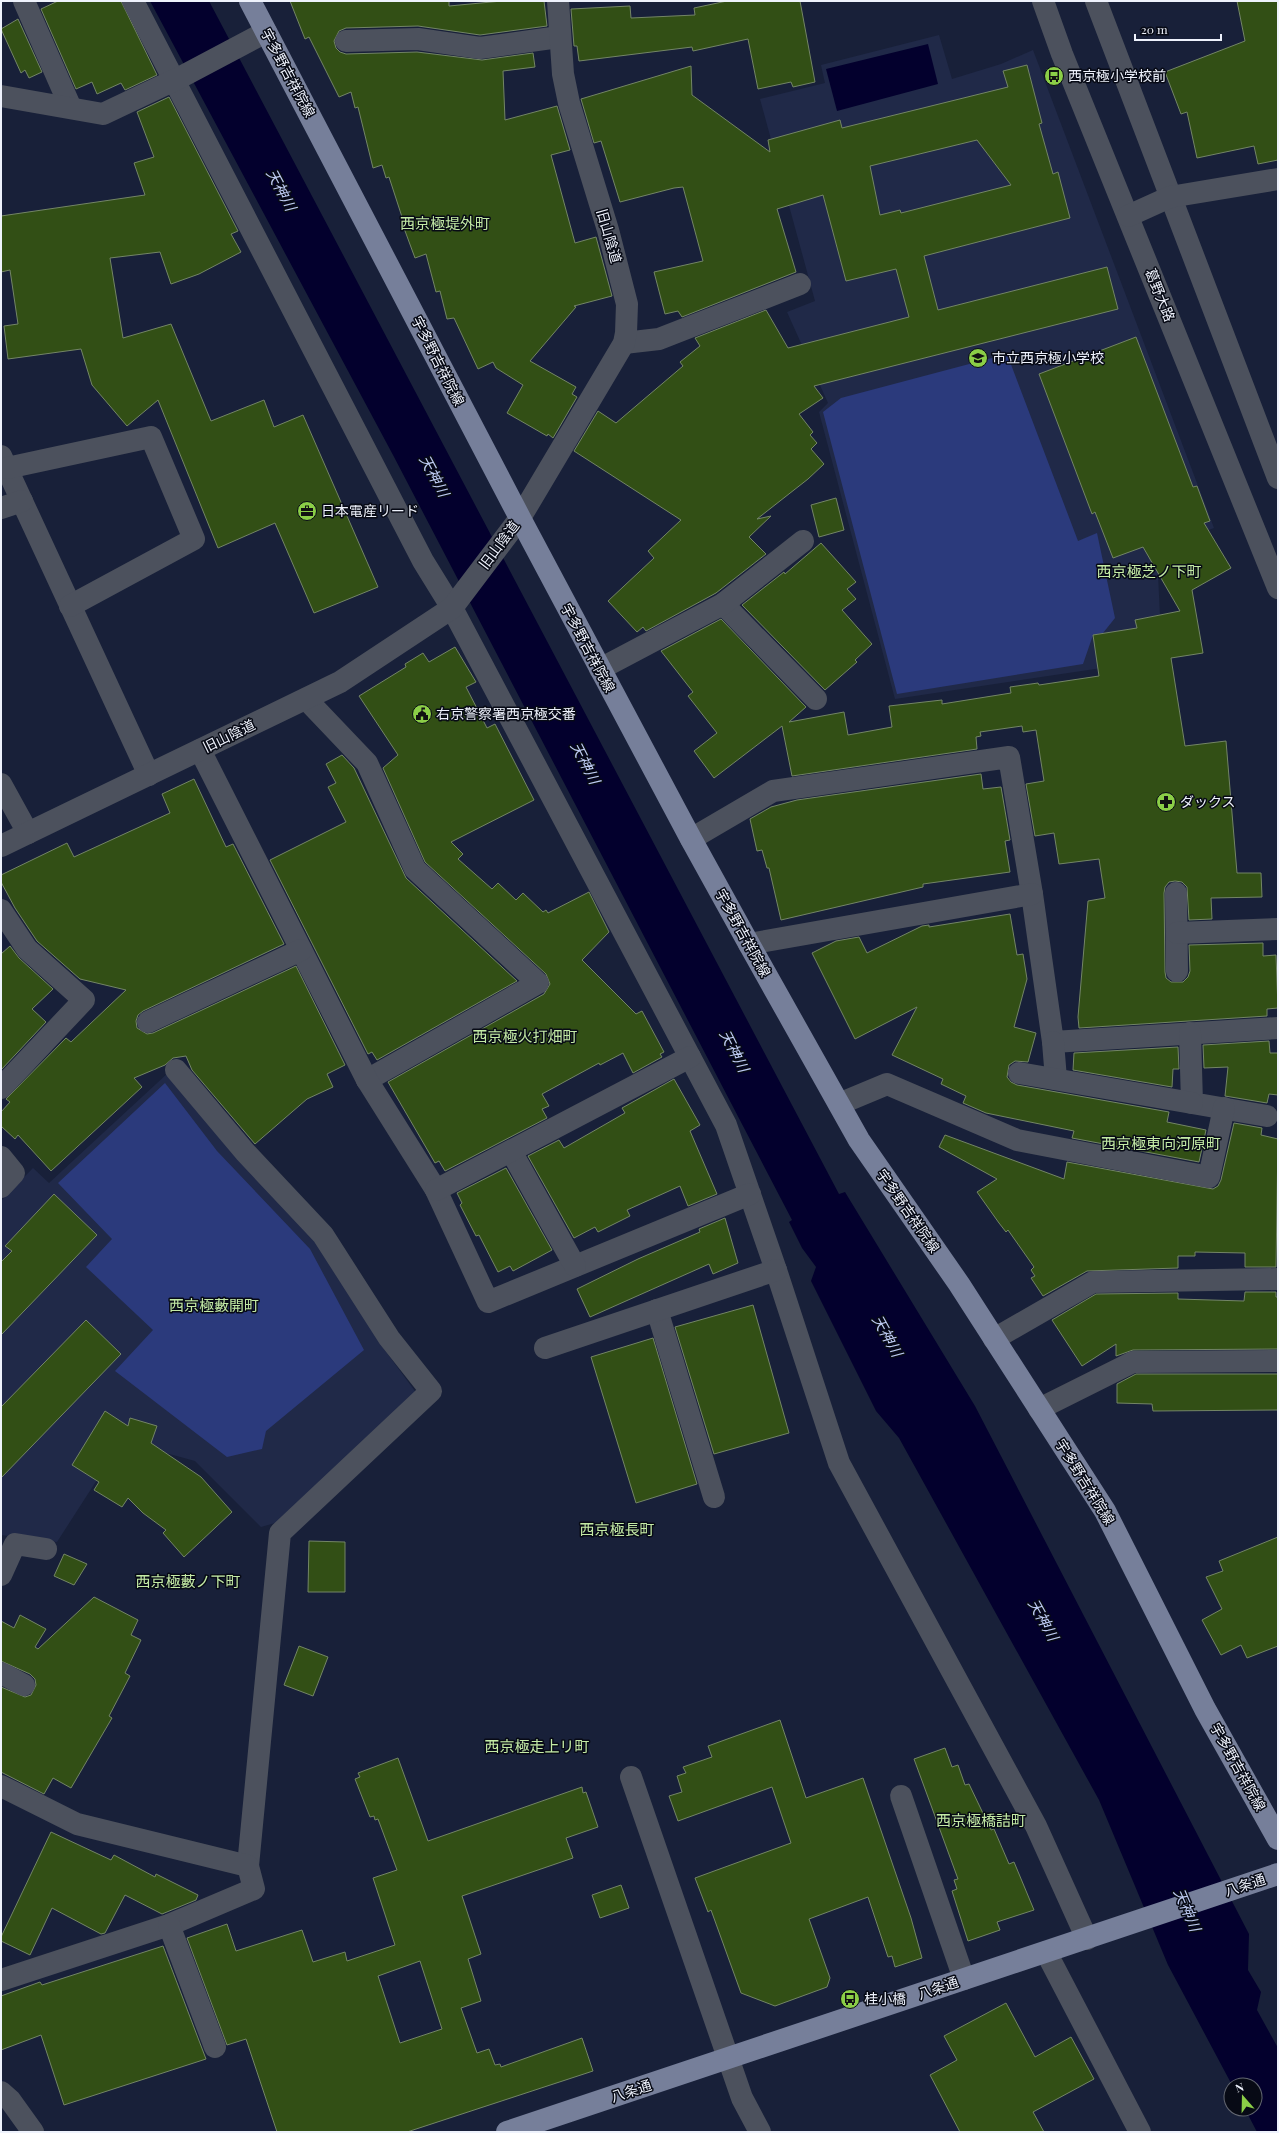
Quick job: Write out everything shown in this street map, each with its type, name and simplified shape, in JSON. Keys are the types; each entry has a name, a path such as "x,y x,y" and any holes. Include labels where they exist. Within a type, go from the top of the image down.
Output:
{"main road":[{"name":"宇多野吉祥院線","path":"250,1 520,518 691,839 749,944 859,1140 959,1284 1105,1511 1205,1709 1278,1839"},
{"name":"八条通","path":"507,2132 1087,1939 1268,1877"}],"street":[{"path":"24,1 70,106"},
{"path":"133,1 178,78 423,561 454,605 726,1125 776,1270 839,1463 1036,1826 1087,1939"},
{"name":"旧山陰道","path":"1,846 340,682 454,605 520,518 624,343 626,332 627,304 608,230 569,103 563,74 559,37 558,1"},
{"name":"葛野大路","path":"1043,1 1062,54 1278,588"},
{"path":"1096,1 1278,478"},
{"path":"1,96 70,106 103,114 178,78 266,32"},
{"path":"346,41 418,39 480,48 559,37"},
{"path":"1128,216 1170,197 1278,179"},
{"path":"624,343 659,339 800,284"},
{"path":"70,606 194,539 151,437 4,462 70,606 149,775"},
{"path":"1,508 22,500"},
{"path":"600,669 723,604 803,541"},
{"path":"723,604 816,699"},
{"path":"306,699 367,763 415,869 538,983 367,1080"},
{"path":"200,750 367,1080 436,1190 488,1302 750,1194"},
{"path":"691,839 773,792 1009,757 1032,894 1053,1042 1056,1079"},
{"path":"1,784 28,833"},
{"path":"1176,893 1177,971"},
{"path":"749,944 1032,894"},
{"path":"1,910 28,949 84,1000 1,1088"},
{"path":"1177,933 1278,929"},
{"path":"148,1022 302,950"},
{"path":"1053,1042 1278,1028"},
{"path":"1190,1034 1192,1103"},
{"path":"436,1190 690,1057"},
{"path":"1,1980 169,1925 254,1889 248,1866 280,1533 431,1391 389,1338 323,1235 245,1152 176,1070"},
{"path":"1019,1073 1266,1116"},
{"path":"839,1104 887,1084 1017,1140 1209,1177 1224,1108"},
{"path":"511,1151 575,1266"},
{"path":"1,1157 14,1173 1,1187"},
{"path":"545,1348 776,1270"},
{"path":"994,1339 1093,1282 1278,1279"},
{"path":"657,1310 714,1497"},
{"path":"1039,1408 1133,1362 1278,1360"},
{"path":"1,1575 15,1544 46,1549"},
{"path":"1,1673 24,1685"},
{"path":"631,1777 742,2098 760,2132"},
{"path":"1,1786 77,1824 248,1866"},
{"path":"901,1796 964,1979"},
{"path":"169,1925 215,2047"},
{"path":"1046,1952 1140,2132"},
{"path":"1,2092 10,2100 33,2132"}],"shaded area":[{"name":"市立西京極小学校","path":"939,35 952,79 1001,64 1033,50 1214,528 1159,548 1158,574 1162,659 895,699 819,412 828,403 787,312 815,301 760,99 825,83 821,65"},
{"path":"1007,354 1078,541 1097,533 1115,618 1103,633 1093,635 1083,664 897,694 823,412 841,398"},
{"path":"169,1072 313,1238 384,1349 417,1394 296,1517 261,1527 195,1461 122,1441 57,1542 1,1535 1,1201 33,1168 49,1183"},
{"path":"165,1083 217,1151 310,1249 364,1350 266,1431 262,1449 227,1457 115,1371 153,1330 86,1267 112,1239 58,1183"}],"water":[{"name":"天神川","path":"150,1 209,1 839,1194 845,1192 975,1406 1249,1934 1248,1970 1261,1992 1257,2010 1278,2048 1278,2132 1257,2132 1249,2117 1263,2117 1263,2077 1228,2077 1168,1965 1099,1800 899,1438 876,1411 811,1281 816,1267 802,1248 789,1222 792,1220 393,455"},
{"path":"928,44 938,84 837,111 826,69"}],"building":[{"path":"58,1 121,1 157,75 125,90 121,83 97,94 92,82 76,89 41,9"},
{"path":"290,1 449,1 449,6 502,1 544,1 547,26 480,35 418,26 346,28 339,31 334,41 336,48 340,52 346,54 417,52 482,60 533,53 535,67 503,71 505,120 557,106 570,150 551,155 575,243 596,237 612,296 574,306 576,307 530,361 576,387 572,394 577,397 553,438 507,413 523,385 496,368 493,362 478,369 454,318 447,319 440,291 436,292 426,254 415,258 401,220 403,220 389,177 386,178 382,165 373,168 358,107 355,108 351,92 339,97 309,37 305,39"},
{"path":"727,1 800,1 815,82 793,87 791,82 758,89 748,39 693,51 692,47 579,61 577,46 574,46 571,9 630,6 631,18 695,15 694,8"},
{"path":"1237,1 1278,1 1278,160 1258,164 1254,146 1197,158 1187,112 1181,114 1165,72 1245,41"},
{"path":"18,19 42,72 29,78 25,70 21,73 1,29"},
{"path":"1027,65 1042,123 1039,124 1053,174 1058,172 1070,218 924,256 938,310 1107,267 1118,309 814,386 823,398 799,414 813,432 810,435 817,443 811,449 824,464 808,479 757,519 771,516 749,537 766,554 716,593 646,631 643,627 637,632 608,601 654,558 648,551 681,520 574,451 598,411 616,423 683,366 680,362 700,346 695,338 766,310 788,348 909,317 896,269 846,281 823,195 777,209 796,272 682,317 678,311 665,314 654,272 703,261 683,187 620,202 601,141 594,143 581,99 691,66 692,95 770,152 768,140 840,120 842,128 1008,87 1003,71","holes":["977,140 1011,185 901,213 900,210 880,215 870,166"]},
{"path":"169,97 238,231 231,234 241,252 199,274 171,284 160,252 110,258 123,338 171,324 211,421 264,400 274,427 303,415 378,587 314,613 275,523 218,548 158,400 127,426 92,385 81,349 8,359 4,326 18,324 10,270 1,272 1,216 145,195 134,163 154,157 137,112"},
{"path":"1136,337 1193,487 1197,486 1210,521 1204,523 1231,568 1192,590 1203,653 1171,658 1185,746 1226,741 1237,873 1261,873 1262,897 1211,898 1212,919 1189,920 1187,887 1182,882 1169,882 1165,887 1164,893 1166,978 1171,982 1183,982 1188,977 1190,971 1189,945 1263,943 1263,956 1276,955 1278,1008 1267,1009 1267,1016 1079,1028 1078,1017 1088,901 1105,898 1099,859 1059,864 1054,833 1035,836 1026,784 1044,781 1036,730 1023,732 1022,726 980,732 981,736 976,737 977,749 792,776 782,726 714,778 694,751 717,733 688,696 693,692 661,651 721,619 806,707 789,722 844,712 848,735 892,727 889,706 942,700 942,704 1011,693 1010,687 1038,683 1039,685 1099,676 1093,635 1137,628 1135,620 1180,611 1143,547 1113,558 1095,512 1092,514 1039,374"},
{"path":"836,498 844,530 819,537 811,505"},
{"path":"821,543 856,582 847,589 856,599 842,610 872,644 855,660 857,662 825,690 742,605 784,572 785,574"},
{"path":"455,647 476,682 466,687 487,728 495,724 534,800 451,842 463,854 458,859 492,889 498,883 516,900 523,893 543,912 546,910 548,913 589,892 609,932 582,960 636,1014 642,1011 664,1052 660,1054 662,1057 633,1073 623,1053 600,1065 599,1063 542,1094 549,1106 542,1109 547,1118 445,1171 439,1161 435,1163 388,1082 544,994 550,984 546,974 425,862 383,768 398,755 359,696 406,667 405,664 423,653 429,662"},
{"path":"342,755 354,768 406,878 517,981 377,1060 372,1052 368,1054 270,860 346,822 328,787 336,783 326,764"},
{"path":"981,774 983,789 1001,787 1010,840 1005,841 1010,872 923,884 923,887 781,920 769,868 767,868 762,850 757,851 750,819 771,807 797,800"},
{"path":"194,779 226,847 233,844 284,944 143,1011 138,1015 136,1021 137,1028 147,1034 153,1033 296,966 345,1065 327,1074 333,1087 307,1099 255,1144 192,1070 186,1056 173,1058 165,1065 134,1078 142,1087 51,1171 18,1135 15,1139 1,1126 1,1112 10,1102 6,1099 66,1038 71,1042 126,990 80,979 37,941 15,908 1,882 1,875 67,843 74,857 170,813 162,794"},
{"path":"1010,914 1017,955 1023,954 1027,979 1014,1027 1036,1033 1028,1062 1015,1061 1009,1065 1007,1077 1011,1082 1017,1085 1169,1112 1167,1122 1206,1130 1199,1162 1072,1138 1074,1131 986,1113 963,1103 966,1096 941,1084 943,1079 892,1055 917,1007 855,1039 812,953 836,941 859,937 867,953 922,926 929,925 929,927"},
{"path":"10,946 19,958 53,989 32,1009 46,1022 1,1070 1,954"},
{"path":"1269,1041 1270,1053 1278,1053 1278,1095 1269,1094 1267,1103 1225,1096 1228,1067 1204,1068 1203,1045"},
{"path":"1178,1047 1179,1069 1173,1069 1172,1087 1073,1070 1074,1053"},
{"path":"674,1079 700,1125 690,1131 717,1194 688,1206 680,1186 627,1210 630,1216 598,1232 595,1227 574,1238 528,1156 559,1140 564,1148 625,1113 622,1108"},
{"path":"1234,1123 1262,1128 1261,1135 1278,1139 1276,1267 1245,1267 1245,1253 1195,1252 1195,1256 1178,1256 1178,1268 1087,1271 1043,1296 1031,1278 1035,1276 1031,1270 1034,1267 1008,1230 1006,1232 977,1192 997,1179 939,1147 945,1135 1064,1179 1067,1162 1213,1189 1218,1186 1221,1180"},
{"path":"506,1168 552,1250 513,1271 510,1266 498,1272 479,1235 476,1236 460,1205 462,1203 457,1193"},
{"path":"54,1194 97,1235 1,1335 1,1262 12,1251 5,1246"},
{"path":"725,1218 738,1263 713,1274 709,1264 590,1317 577,1289 638,1259 700,1232 699,1229"},
{"path":"1245,1292 1276,1292 1276,1297 1278,1297 1278,1349 1133,1350 1116,1356 1116,1344 1082,1366 1052,1320 1096,1294 1178,1293 1178,1299 1244,1301"},
{"path":"753,1305 789,1433 714,1454 675,1327"},
{"path":"86,1320 121,1354 1,1478 1,1407"},
{"path":"653,1338 697,1484 636,1503 591,1357"},
{"path":"1136,1374 1278,1374 1278,1410 1153,1411 1152,1404 1117,1403 1117,1384"},
{"path":"105,1411 128,1426 130,1418 157,1426 151,1443 201,1477 232,1512 184,1557 163,1533 166,1530 143,1513 128,1498 122,1507 94,1490 99,1482 72,1465"},
{"path":"1278,1537 1278,1646 1247,1658 1241,1645 1221,1655 1202,1620 1222,1609 1206,1577 1223,1571 1219,1561"},
{"path":"309,1541 345,1542 345,1592 308,1592"},
{"path":"64,1554 87,1564 74,1585 54,1576"},
{"path":"94,1597 138,1620 131,1635 141,1640 125,1673 130,1676 109,1716 112,1718 71,1788 53,1778 44,1794 1,1772 1,1687 25,1697 31,1695 36,1685 35,1679 30,1674 1,1661 1,1621 14,1628 20,1615 46,1629 35,1647 38,1649"},
{"path":"299,1646 328,1657 313,1696 284,1685"},
{"path":"780,1720 806,1798 863,1778 911,1918 922,1958 895,1967 892,1956 888,1957 868,1897 809,1919 830,1978 827,1987 775,2006 741,1993 711,1910 708,1912 695,1878 791,1843 772,1787 678,1821 669,1796 682,1792 677,1776 686,1773 683,1767 712,1757 708,1746"},
{"path":"945,1748 952,1767 958,1765 965,1785 969,1784 991,1830 994,1829 1009,1864 1014,1862 1034,1910 997,1922 1000,1930 968,1941 952,1891 957,1889 954,1880 958,1879 914,1759"},
{"path":"398,1758 428,1841 582,1787 583,1793 586,1792 598,1827 566,1838 573,1858 462,1896 481,1954 468,1959 481,2001 461,2008 477,2053 489,2049 495,2065 500,2064 501,2067 582,2038 593,2071 407,2132 277,2132 246,2039 227,2045 187,1938 227,1924 236,1951 302,1930 313,1962 345,1952 347,1961 395,1945 373,1878 397,1870 378,1819 375,1820 374,1816 370,1817 355,1779 360,1777 358,1773","holes":["420,1961 442,2029 400,2043 378,1976"]},
{"path":"51,1832 111,1860 114,1855 155,1877 156,1874 198,1895 196,1900 162,1914 125,1895 105,1933 101,1934 52,1908 30,1955 1,1941 1,1937"},
{"path":"621,1885 629,1908 600,1918 592,1895"},
{"path":"163,1946 206,2059 64,2105 41,2035 1,2050 1,1996 40,1982 42,1985"},
{"path":"1006,2003 1035,2057 1071,2037 1094,2079 1033,2112 1044,2132 960,2132 930,2075 957,2060 944,2036"}],"place":[{"name":"西京極小学校前","path":"1054,76"},
{"name":"市立西京極小学校","path":"978,358"},
{"name":"日本電産リード","path":"307,511"},
{"name":"右京警察署西京極交番","path":"422,714"},
{"name":"ダックス","path":"1166,802"},
{"name":"桂小橋","path":"850,1999"}],"district":[{"name":"西京極堤外町","path":"445,224"},
{"name":"西京極芝ノ下町","path":"1149,572"},
{"name":"西京極火打畑町","path":"525,1037"},
{"name":"西京極東向河原町","path":"1161,1144"},
{"name":"西京極藪開町","path":"214,1306"},
{"name":"西京極長町","path":"617,1530"},
{"name":"西京極藪ノ下町","path":"188,1582"},
{"name":"西京極走上リ町","path":"537,1747"},
{"name":"西京極橋詰町","path":"981,1821"}]}
